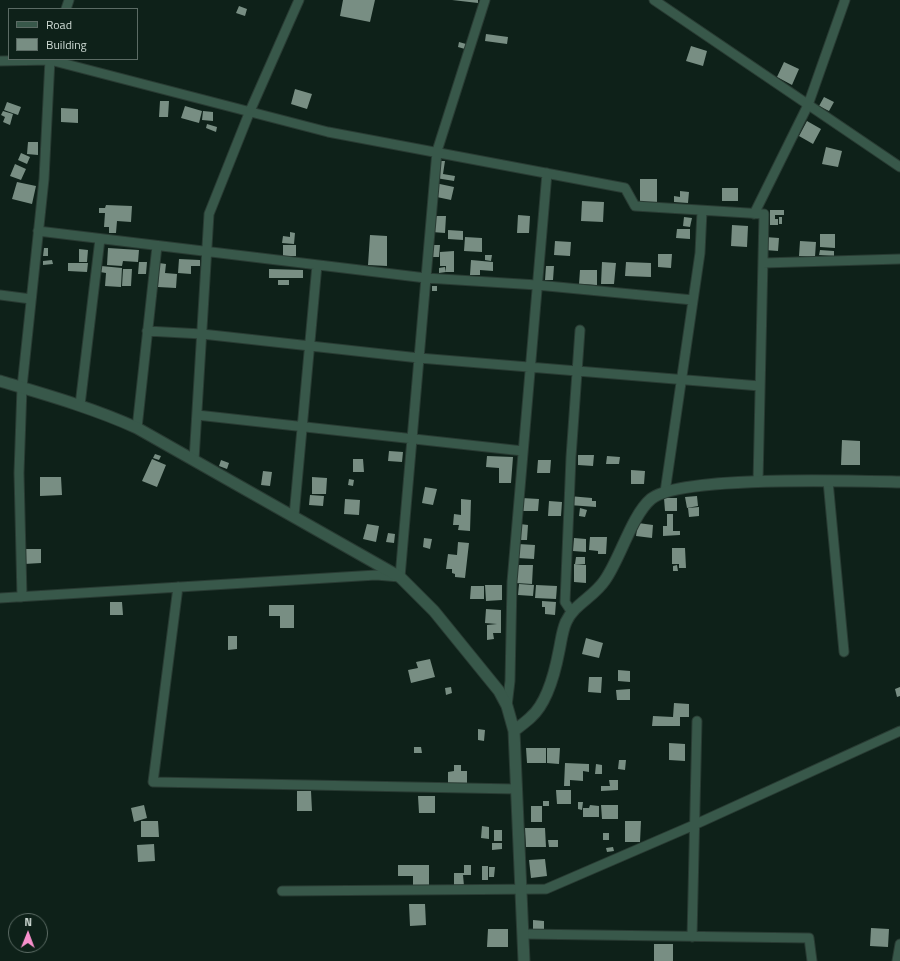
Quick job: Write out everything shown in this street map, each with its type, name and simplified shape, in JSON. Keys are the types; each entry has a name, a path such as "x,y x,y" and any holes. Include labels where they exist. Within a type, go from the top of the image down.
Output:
{"street":[{"path":"194,460 209,214 250,111 299,0"},
{"path":"400,577 437,151 485,0"},
{"path":"654,0 900,167"},
{"path":"754,214 808,105 845,0"},
{"path":"0,61 25,60"},
{"path":"22,597 19,473 22,387 44,179 50,60"},
{"path":"54,60 328,132 437,151 625,188 635,206 764,214 758,482"},
{"path":"507,706 510,681 512,582 547,173"},
{"path":"665,492 700,253 702,211"},
{"path":"38,231 426,278 538,285 693,300"},
{"path":"80,405 100,239"},
{"path":"137,428 157,246"},
{"path":"762,263 900,259"},
{"path":"294,516 317,265"},
{"path":"0,295 31,298"},
{"path":"572,611 566,602 571,457 580,330"},
{"path":"148,331 202,334 419,358 530,368 760,386"},
{"path":"0,380 80,405 108,415 137,428 400,577 434,612 499,691 507,706 514,731 524,961"},
{"path":"197,415 523,451"},
{"path":"828,481 844,652"},
{"path":"514,731 532,716 547,692 554,675 566,623 572,611 605,581 642,509 651,498 678,488 758,482 900,482"},
{"path":"0,598 376,575 400,577"},
{"path":"178,587 153,782 516,789"},
{"path":"692,937 697,721"},
{"path":"282,891 522,891 546,889 694,825 900,731"},
{"path":"524,934 809,938 812,961"},
{"path":"897,961 900,944"}],"building":[{"path":"343,0 375,0 370,22 340,16"},
{"path":"452,0 478,0 478,3"},
{"path":"239,6 247,9 245,16 236,13"},
{"path":"486,34 508,37 507,44 485,41"},
{"path":"459,42 466,44 465,49 458,47"},
{"path":"691,46 707,51 703,66 686,61"},
{"path":"784,62 799,69 792,85 777,77"},
{"path":"295,89 312,94 307,109 291,104"},
{"path":"824,97 834,102 829,111 819,106"},
{"path":"160,101 169,101 168,117 159,117"},
{"path":"7,102 21,107 18,115 4,110"},
{"path":"185,106 202,111 199,123 181,118"},
{"path":"61,108 78,109 78,123 61,122"},
{"path":"3,111 13,114 10,125 3,122 5,117 1,115"},
{"path":"203,111 213,112 213,121 202,120"},
{"path":"807,121 821,129 813,144 799,136"},
{"path":"207,124 217,127 216,132 206,128"},
{"path":"28,142 38,142 38,155 27,154"},
{"path":"826,147 842,151 838,167 822,164"},
{"path":"21,153 30,157 27,164 18,160"},
{"path":"438,161 445,161 443,174 455,176 454,181 436,178"},
{"path":"15,164 26,169 21,180 10,176"},
{"path":"640,179 657,179 657,202 640,202"},
{"path":"17,182 36,186 32,204 12,199"},
{"path":"435,183 454,187 451,200 432,196"},
{"path":"722,188 738,188 738,201 722,201"},
{"path":"680,191 689,192 688,203 674,202 674,196 680,197"},
{"path":"582,201 604,202 603,222 581,221"},
{"path":"106,205 132,206 131,222 117,221 116,233 109,233 109,227 104,227 105,213 99,213 99,208 105,208"},
{"path":"770,210 784,210 784,215 775,215 775,219 770,219"},
{"path":"518,215 530,216 529,233 517,233"},
{"path":"433,216 446,216 445,233 432,232"},
{"path":"684,217 692,218 690,227 683,226"},
{"path":"779,217 782,217 782,224 779,224"},
{"path":"770,219 778,219 778,225 770,225"},
{"path":"732,225 748,226 747,247 731,246"},
{"path":"677,229 690,229 690,239 676,238"},
{"path":"448,230 463,231 463,240 448,239"},
{"path":"290,232 295,233 294,244 282,243 283,236 290,237"},
{"path":"820,234 835,234 835,248 820,247"},
{"path":"370,235 387,236 387,266 368,265"},
{"path":"465,237 482,238 482,252 464,251"},
{"path":"765,237 779,238 778,251 765,250"},
{"path":"555,241 571,242 570,256 554,255"},
{"path":"800,241 816,242 815,257 799,256"},
{"path":"283,245 296,245 296,256 283,256"},
{"path":"431,245 440,245 439,257 431,257"},
{"path":"44,248 48,248 48,256 43,256"},
{"path":"108,248 139,250 138,262 123,261 122,266 107,265"},
{"path":"79,249 88,250 87,262 79,262"},
{"path":"820,250 834,251 834,256 819,255"},
{"path":"454,251 454,272 446,272 446,266 440,266 440,252"},
{"path":"658,254 672,254 671,268 658,267"},
{"path":"485,255 492,255 491,261 485,260"},
{"path":"179,259 200,260 200,266 191,266 191,274 178,273"},
{"path":"52,260 53,264 43,265 43,261"},
{"path":"471,260 493,262 493,271 480,270 480,275 470,275"},
{"path":"139,262 147,262 146,274 138,274"},
{"path":"602,262 616,263 614,284 601,284"},
{"path":"626,262 651,263 651,277 625,276"},
{"path":"68,263 88,263 87,272 68,271"},
{"path":"159,263 166,264 165,273 177,274 176,288 158,287"},
{"path":"101,266 122,268 121,287 105,286 106,273 100,272"},
{"path":"546,266 554,266 553,280 545,280"},
{"path":"445,267 446,272 439,273 439,268"},
{"path":"123,269 132,269 131,286 122,286"},
{"path":"269,269 303,270 303,278 269,278"},
{"path":"580,270 597,270 597,285 579,284"},
{"path":"278,280 289,280 289,285 278,285"},
{"path":"432,286 437,286 437,291 432,291"},
{"path":"842,440 860,441 860,465 841,465"},
{"path":"389,451 403,452 402,462 388,461"},
{"path":"155,454 161,456 159,460 153,458"},
{"path":"578,455 594,455 593,466 578,465"},
{"path":"487,456 513,457 511,483 499,483 499,468 486,467"},
{"path":"607,456 620,457 619,464 606,464"},
{"path":"152,459 166,465 157,487 142,481"},
{"path":"353,459 363,459 364,472 353,472"},
{"path":"221,460 229,463 227,469 219,466"},
{"path":"538,460 551,460 550,473 537,473"},
{"path":"631,470 645,471 644,484 631,484"},
{"path":"263,471 272,472 270,486 261,485"},
{"path":"40,477 61,477 62,495 40,496"},
{"path":"312,477 327,478 326,494 312,494"},
{"path":"349,479 354,480 353,486 348,485"},
{"path":"425,487 437,489 433,505 422,503"},
{"path":"310,495 324,496 323,506 309,505"},
{"path":"569,496 592,498 592,501 596,501 596,507 569,505"},
{"path":"697,496 698,506 687,508 685,497"},
{"path":"522,498 539,499 538,511 521,511"},
{"path":"664,498 677,498 677,511 665,511"},
{"path":"345,499 360,500 359,515 344,514"},
{"path":"461,499 471,500 470,531 458,530 459,525 453,525 454,514 461,515"},
{"path":"549,501 562,502 561,516 548,516"},
{"path":"699,507 699,516 689,517 688,508"},
{"path":"580,508 587,510 585,517 579,516"},
{"path":"667,514 673,514 673,531 680,531 680,535 663,536 663,526 667,526"},
{"path":"638,523 653,525 652,538 636,536"},
{"path":"367,524 379,526 376,542 363,539"},
{"path":"520,524 528,525 527,540 519,540"},
{"path":"388,533 395,534 394,543 386,542"},
{"path":"590,537 607,537 606,554 598,554 598,551 589,550"},
{"path":"424,538 432,539 430,549 423,547"},
{"path":"574,538 586,539 586,552 573,551"},
{"path":"458,542 469,543 465,578 455,577 455,574 452,573 452,569 446,569 448,554 457,555"},
{"path":"518,544 535,545 534,559 517,558"},
{"path":"672,548 685,548 686,568 679,568 679,564 672,564"},
{"path":"24,549 41,549 41,563 24,564"},
{"path":"576,557 585,557 585,564 575,564"},
{"path":"574,564 586,565 586,583 574,582"},
{"path":"516,565 533,565 532,584 515,583"},
{"path":"677,565 678,571 673,571 673,566"},
{"path":"519,584 534,585 533,596 518,595"},
{"path":"485,585 502,585 502,600 486,601"},
{"path":"536,585 557,586 556,599 535,598"},
{"path":"471,586 484,586 484,599 470,599"},
{"path":"542,601 556,602 555,615 545,614 545,607 542,607"},
{"path":"110,602 122,602 123,615 110,615"},
{"path":"269,605 294,605 294,628 280,628 280,616 269,616"},
{"path":"486,609 501,610 501,633 493,633 494,639 487,640 487,625 497,624 485,623"},
{"path":"228,636 237,636 237,649 228,650"},
{"path":"586,638 603,643 599,658 582,654"},
{"path":"430,659 435,677 411,683 408,670 418,668 416,662"},
{"path":"618,670 630,671 630,682 618,681"},
{"path":"589,677 602,677 601,693 588,692"},
{"path":"451,687 452,693 446,695 445,688"},
{"path":"900,687 900,696 897,697 895,689"},
{"path":"630,689 630,700 617,700 616,690"},
{"path":"674,703 689,704 689,717 680,717 680,726 652,726 653,716 673,717"},
{"path":"478,729 485,730 484,741 478,740"},
{"path":"669,743 685,744 685,761 669,760"},
{"path":"414,747 421,747 422,753 414,753"},
{"path":"526,748 546,748 546,763 527,763"},
{"path":"547,748 560,748 559,764 547,763"},
{"path":"619,760 626,760 625,770 618,769"},
{"path":"565,763 589,764 589,772 583,771 583,781 570,780 570,786 564,786"},
{"path":"596,764 602,765 602,774 595,774"},
{"path":"454,765 461,765 461,771 467,771 467,785 448,785 448,772 454,771"},
{"path":"609,780 618,780 618,790 601,791 601,786 610,786"},
{"path":"556,790 571,790 571,804 557,804"},
{"path":"297,791 311,791 312,811 297,811"},
{"path":"418,796 435,796 435,813 419,813"},
{"path":"543,801 549,801 549,806 543,806"},
{"path":"578,802 583,802 582,810 578,809"},
{"path":"144,805 147,818 134,822 131,808"},
{"path":"590,805 599,806 599,817 583,817 583,808 589,808"},
{"path":"601,805 618,805 618,819 602,819"},
{"path":"531,806 542,806 542,822 531,822"},
{"path":"141,821 158,821 159,837 141,837"},
{"path":"625,821 641,821 640,842 625,842"},
{"path":"482,826 489,827 489,839 481,838"},
{"path":"525,828 545,828 546,847 526,847"},
{"path":"494,830 502,830 502,841 494,841"},
{"path":"603,833 609,833 609,840 603,840"},
{"path":"548,840 558,840 558,847 549,847"},
{"path":"492,843 502,843 502,849 492,850"},
{"path":"154,844 155,861 138,862 137,845"},
{"path":"613,847 614,851 607,852 606,848"},
{"path":"545,859 547,876 531,878 529,860"},
{"path":"398,865 429,865 429,886 413,886 413,876 398,876"},
{"path":"464,865 471,865 471,875 463,875 464,886 454,886 454,873 464,873"},
{"path":"482,866 488,866 488,880 482,880"},
{"path":"489,867 495,867 494,877 489,877"},
{"path":"409,904 425,904 426,925 410,926"},
{"path":"533,920 544,921 544,929 533,929"},
{"path":"871,928 889,929 888,947 870,946"},
{"path":"488,929 508,929 508,947 487,947"},
{"path":"654,944 673,944 673,961 654,961"}]}
